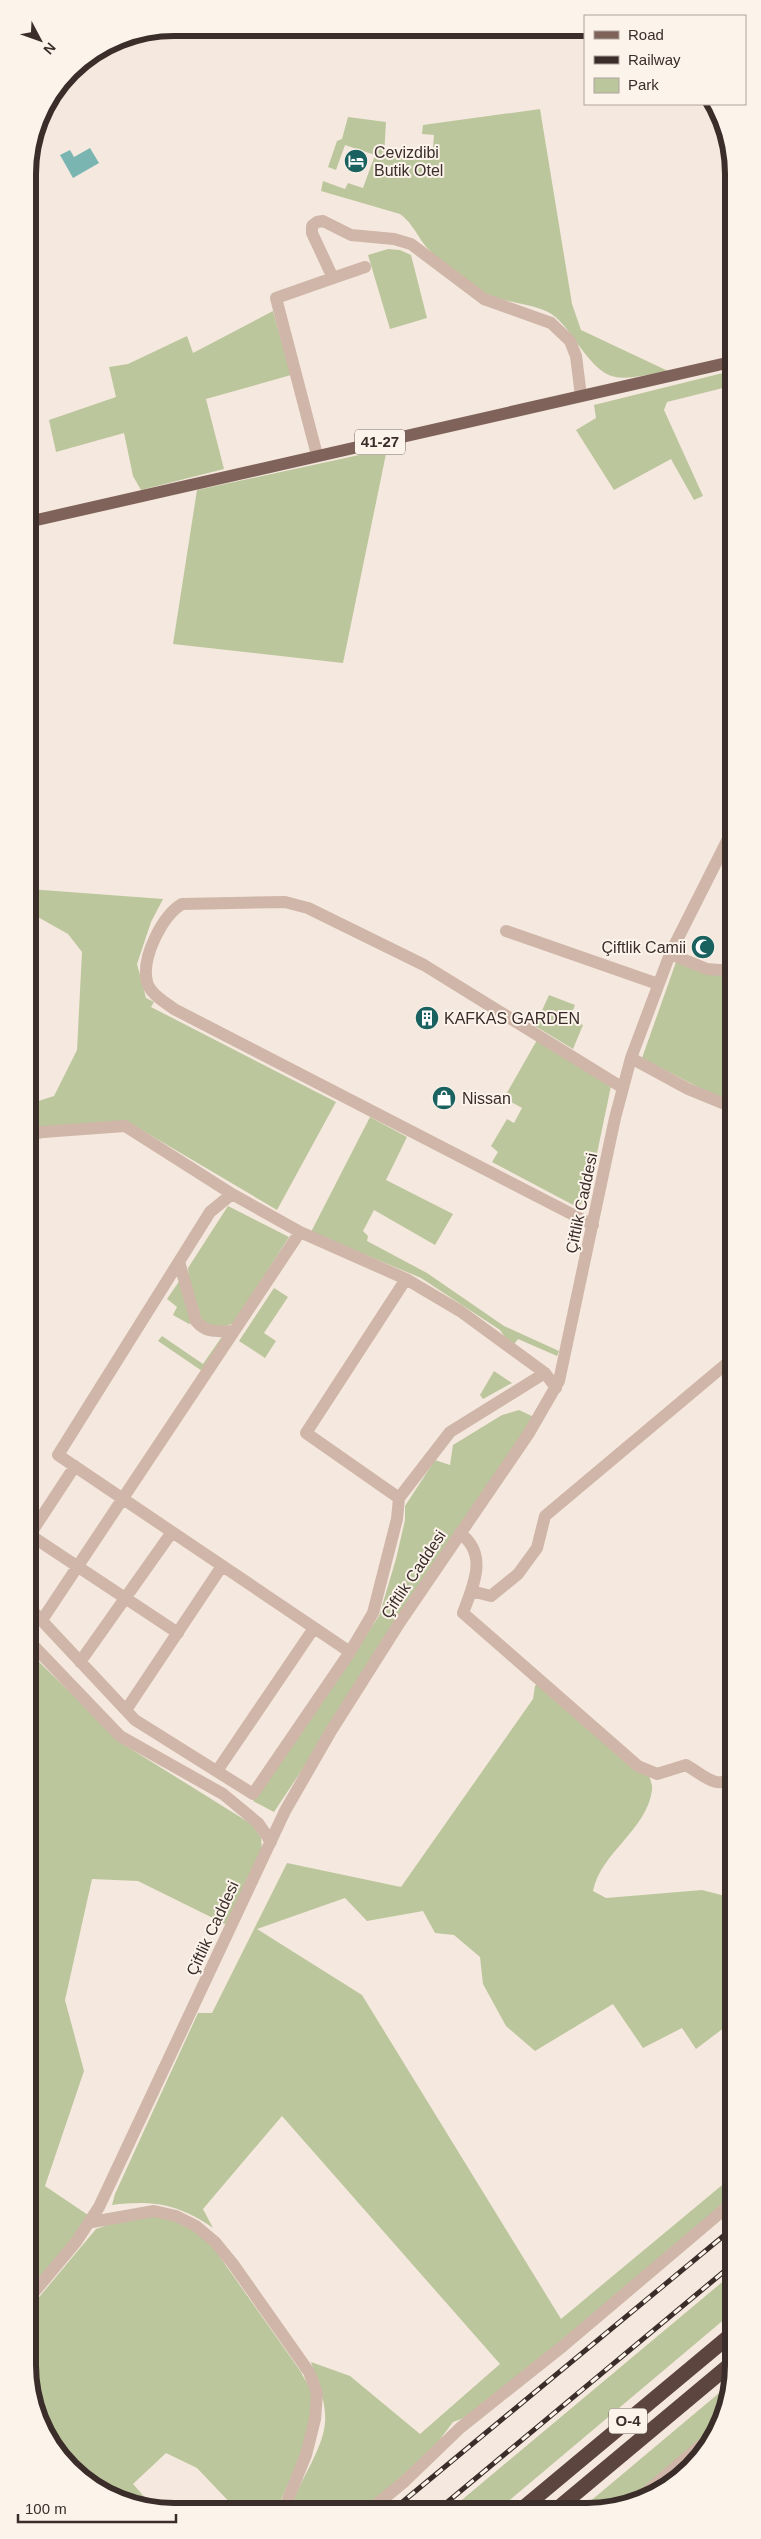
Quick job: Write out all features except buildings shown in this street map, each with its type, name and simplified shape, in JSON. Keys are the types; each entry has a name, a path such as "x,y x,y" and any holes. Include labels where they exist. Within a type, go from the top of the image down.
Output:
{"highway":[{"name":"O-4","path":"529,2503 724,2340"},
{"name":"O-4","path":"564,2503 724,2370"}],"main road":[{"name":"41-27","path":"37,520 725,363"}],"street":[{"path":"333,278 312,233 312,226 317,222 323,222 351,235 394,239 411,244 484,299 542,319 558,328 570,341 576,356 581,396"},
{"path":"317,456 276,298 366,267"},
{"name":"Çiftlik Caddesi","path":"36,2290 92,2222 285,1811 331,1731 460,1533 529,1432 559,1382 622,1088 631,1058 670,954 725,847"},
{"path":"593,1225 174,1009 158,998 147,981 146,967 157,931 172,910 182,904 285,902 308,908 424,965 622,1088"},
{"path":"506,931 658,984"},
{"path":"670,954 707,969 725,970"},
{"path":"631,1058 681,1086 725,1105"},
{"path":"37,1132 124,1126 232,1194 300,1232 406,1278 460,1311 544,1373 556,1388"},
{"path":"232,1194 210,1212 180,1264 58,1455 350,1652"},
{"path":"42,1620 300,1232"},
{"path":"180,1264 196,1321 202,1328 209,1331 233,1331"},
{"path":"399,1498 306,1433 406,1278"},
{"path":"471,1591 491,1596 518,1574 537,1548 545,1516 724,1365"},
{"path":"36,1614 136,1720 253,1794 350,1652 373,1613 397,1519 399,1498 450,1432 544,1373"},
{"path":"36,1525 75,1466"},
{"path":"80,1662 172,1532"},
{"path":"460,1533 471,1541 478,1563 463,1613 638,1766 657,1774 686,1765 718,1784 724,1783"},
{"path":"36,1539 178,1633"},
{"path":"126,1710 222,1566"},
{"path":"216,1771 314,1628"},
{"path":"36,1649 120,1736 223,1794 258,1823 270,1842"},
{"path":"378,2503 405,2481 460,2428 563,2346 724,2210"},
{"path":"92,2222 154,2211 176,2216 196,2226 215,2242 233,2264 309,2372 317,2393 315,2419 306,2455 286,2503"},
{"path":"656,2484 696,2449"}],"green space":[{"path":"540,109 572,304 581,330 668,371 622,378 603,372 594,364 555,317 532,306 490,296 475,288 440,261 424,245 400,214 321,191 323,181 345,189 348,183 363,188 375,155 345,145 336,170 328,167 337,141 342,139 348,117 386,122 384,156 432,160 434,135 422,134 423,125"},
{"path":"388,249 400,250 411,255 427,318 390,329 368,255"},
{"path":"273,311 291,375 206,399 224,469 141,490 133,476 124,433 56,452 49,420 116,397 109,367 128,364 187,336 193,353"},
{"path":"725,373 725,388 667,402 664,410 703,496 694,500 671,459 614,490 576,430 596,418 594,405"},
{"path":"387,449 343,663 173,644 197,490"},
{"path":"37,890 163,899 151,922 137,964 146,998 154,1002 151,1007 336,1102 277,1210 140,1129 118,1122 37,1139 37,1102 54,1096 77,1050 82,952 68,934 37,916"},
{"path":"676,962 725,974 725,1100 642,1058"},
{"path":"549,995 575,1005 569,1020 583,1025 573,1049 535,1026"},
{"path":"537,1040 611,1086 589,1192 585,1201 577,1207 492,1162 498,1152 491,1146 507,1119 514,1123 522,1108 504,1098"},
{"path":"370,1117 407,1137 386,1180 453,1214 435,1245 374,1210 363,1231 368,1236 367,1241 427,1273 504,1326 559,1351 557,1356 518,1339 512,1347 500,1330 421,1278 311,1232"},
{"path":"228,1206 289,1237 234,1323 221,1328 203,1323 190,1288 188,1268"},
{"path":"180,1280 193,1323 189,1324 173,1315 177,1307 167,1299"},
{"path":"274,1288 288,1297 264,1333 276,1341 265,1358 239,1341"},
{"path":"223,1335 226,1338 202,1371 158,1341 162,1336 203,1364"},
{"path":"494,1371 512,1383 483,1399 480,1395"},
{"path":"519,1410 536,1418 274,1812 253,1801 379,1616 396,1559 405,1520 405,1506 435,1460 450,1465 453,1445 502,1415"},
{"path":"36,1659 123,1744 253,1825 261,1838 262,1849 231,1927 138,1881 92,1879 65,2000 84,2071 45,2186 88,2215 74,2240 36,2281"},
{"path":"543,1679 646,1768 652,1785 648,1804 642,1817 605,1864 593,1891 606,1898 702,1890 724,1896 724,2028 696,2049 682,2028 643,2048 613,2004 535,2051 506,2026 483,1984 480,1957 454,1935 435,1933 423,1911 367,1921 345,1898 257,1929 362,1995 561,2319 724,2183 724,2205 515,2379 464,2418 453,2422 438,2442 375,2503 293,2503 320,2444 325,2423 323,2400 311,2362 350,2376 420,2434 500,2364 282,2116 203,2209 213,2228 188,2214 165,2206 140,2203 112,2205 115,2194 198,2013 212,2013 287,1863 401,1887 533,1699 535,1686"},
{"path":"139,2214 172,2218 208,2240 301,2372 312,2393 311,2418 302,2451 280,2503 230,2503 197,2468 166,2453 133,2484 147,2500 113,2489 97,2480 70,2456 59,2442 50,2426 37,2383 36,2301 96,2229"},
{"path":"724,2280 724,2320 506,2503 458,2503"},
{"path":"722,2390 711,2426 702,2441 646,2489 623,2498 588,2503"}],"water":[{"path":"90,148 99,163 73,178 60,155 70,150 74,157"}],"railway":[{"path":"401,2503 724,2235"},
{"path":"446,2503 724,2271"}],"place":[{"name":"Cevizdibi Butik Otel","path":"356,161"},
{"name":"Çiftlik Camii","path":"703,947"},
{"name":"KAFKAS GARDEN","path":"427,1018"},
{"name":"Nissan","path":"444,1098"}]}
